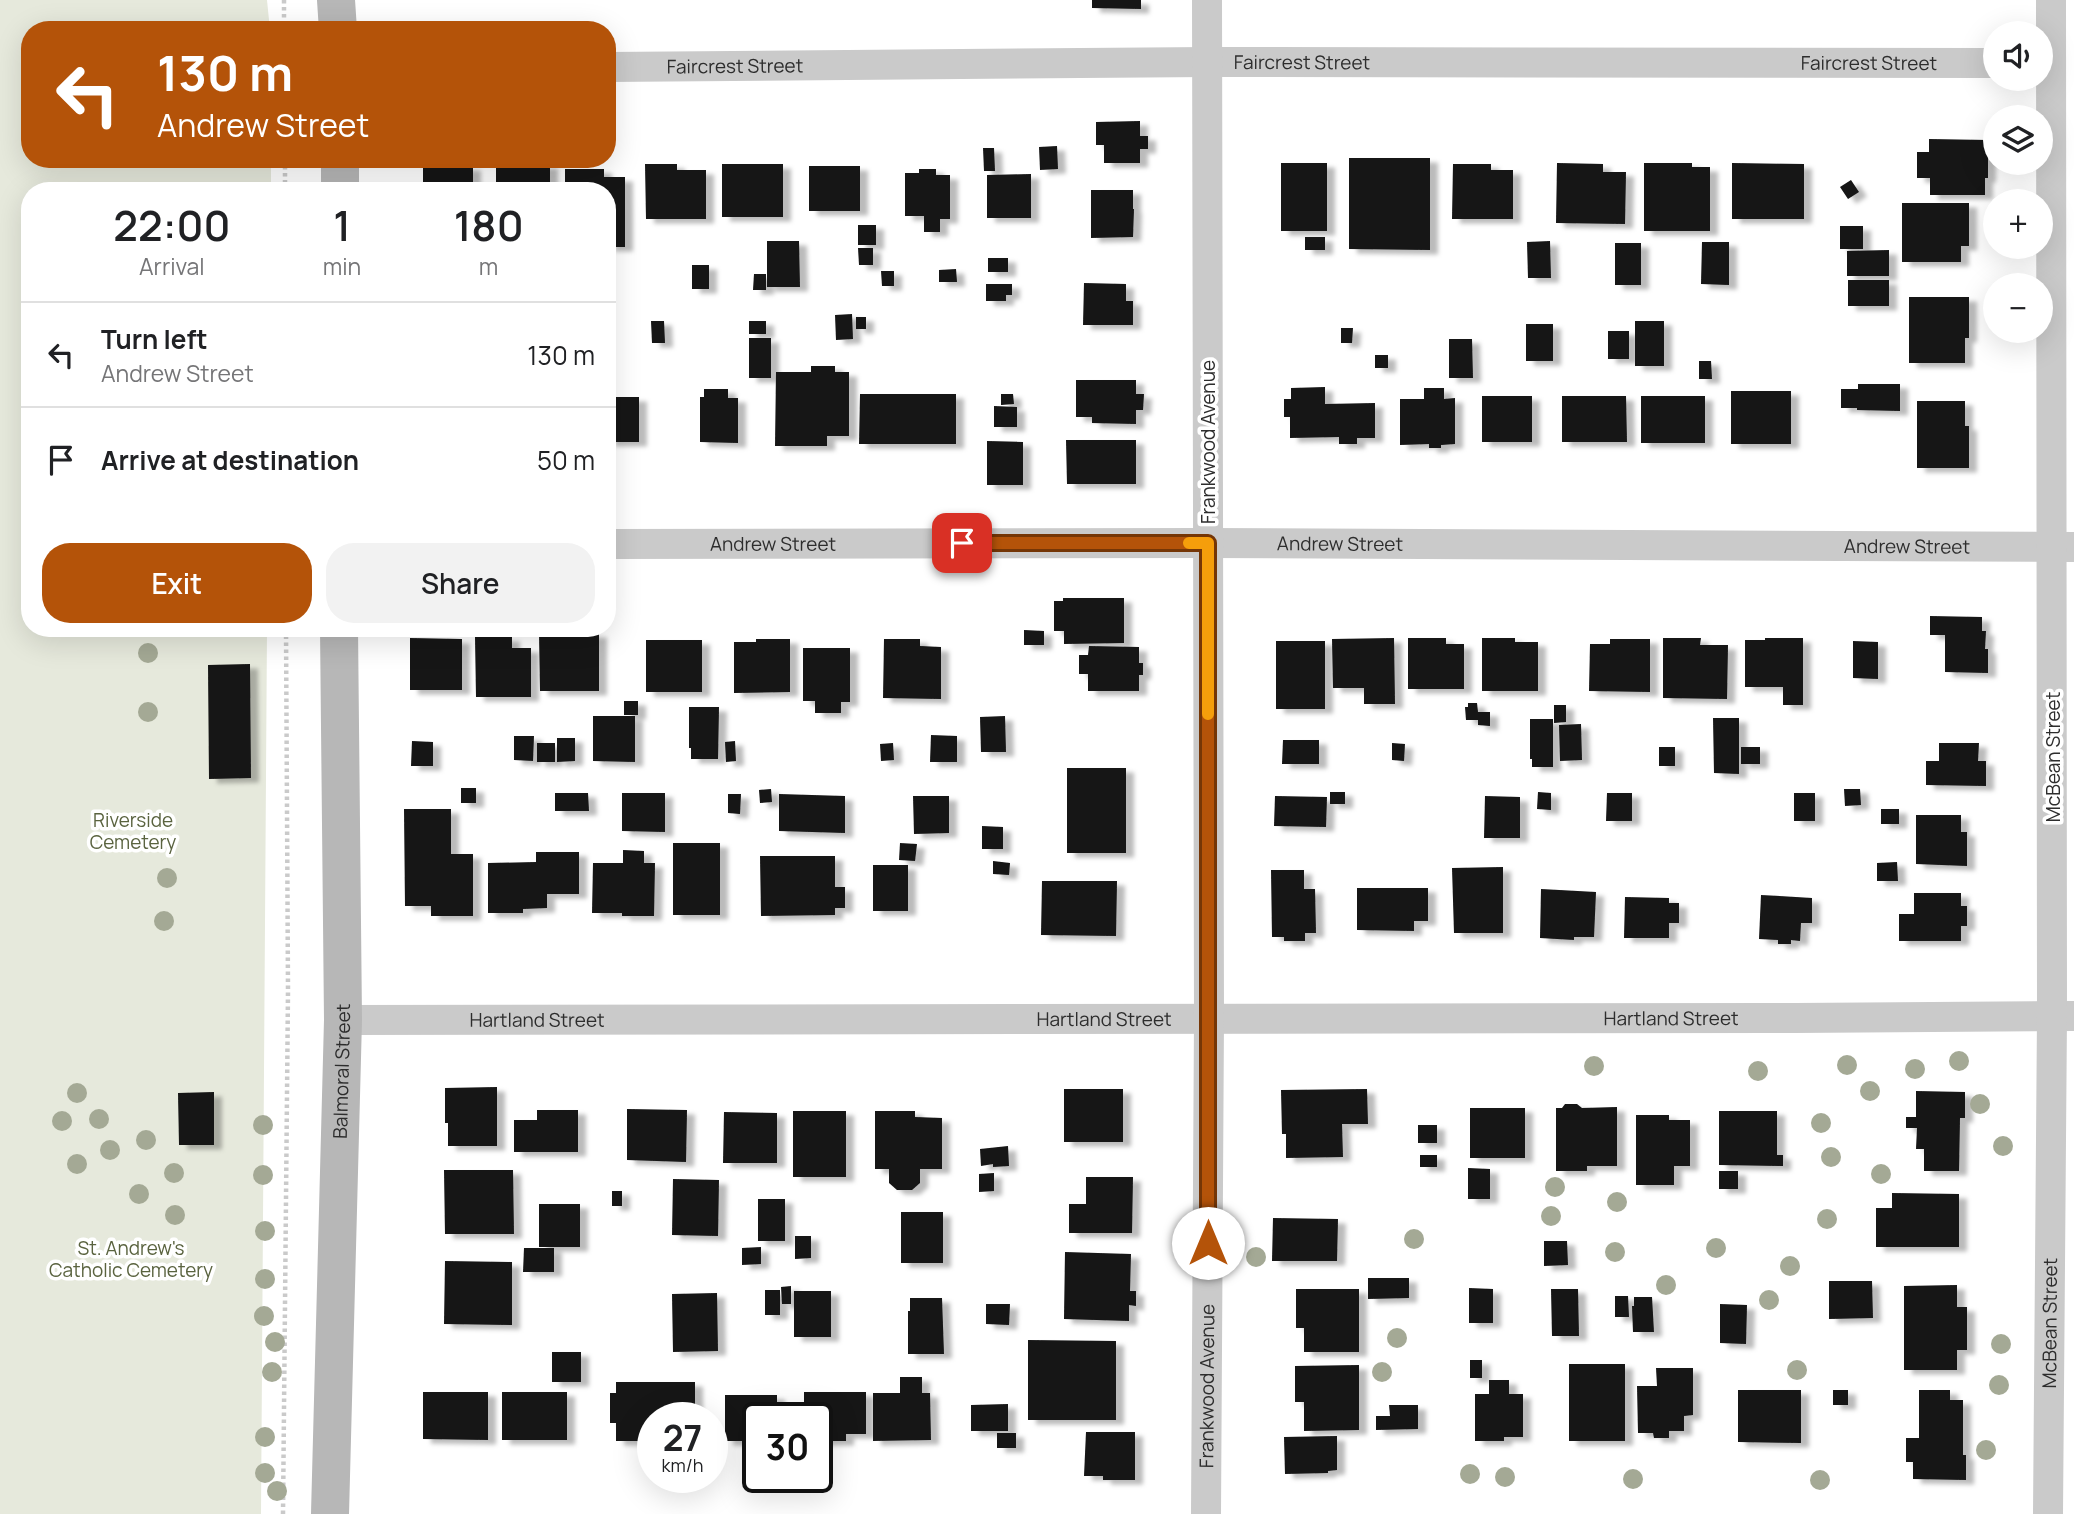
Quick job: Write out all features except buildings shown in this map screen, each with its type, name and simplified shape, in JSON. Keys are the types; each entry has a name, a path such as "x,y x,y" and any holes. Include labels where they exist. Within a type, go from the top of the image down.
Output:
{"main road":[{"path":"336,0 337,21"},
{"name":"Balmoral Street","path":"330,1514 343,1020 339,637"}],"street":[{"name":"Frankwood Avenue","path":"1206,1514 1209,1019 1207,0"},
{"name":"McBean Street","path":"2048,1514 2063,1016 2064,547 2055,63 2051,0"},
{"name":"Faircrest Street","path":"616,67 1209,62 1983,63"},
{"name":"Andrew Street","path":"616,544 1208,543 2064,547"},
{"name":"Hartland Street","path":"343,1020 2063,1016"}],"path":[{"path":"284,0 284,21"},
{"path":"284,1514 288,990 286,637"}],"green space":[{"path":"0,0 267,0 269,21 21,21 21,168 271,168 271,182 21,182 21,637 267,637 261,1514 0,1514"}],"slow traffic":[{"path":"1189,543 1208,543 1208,714"}],"route":[{"path":"962,543 1208,543 1208,1243"}],"park label":[{"name":"Riverside Cemetery","path":"133,831"},
{"name":"St. Andrew's Catholic Cemetery","path":"131,1259"}]}
